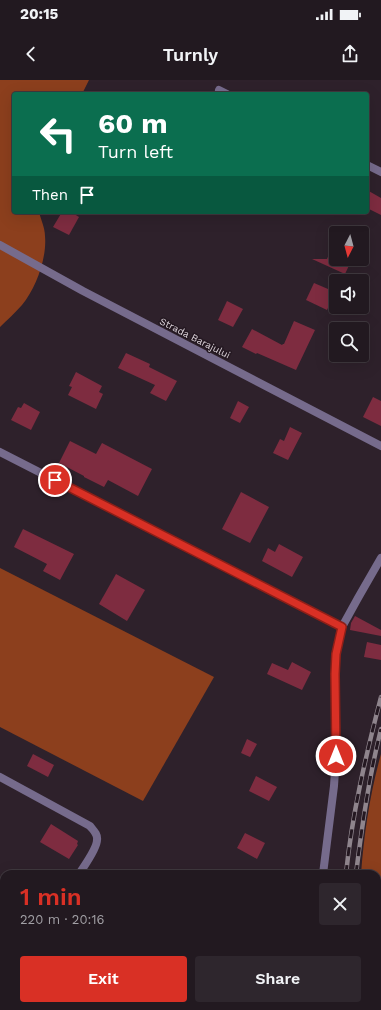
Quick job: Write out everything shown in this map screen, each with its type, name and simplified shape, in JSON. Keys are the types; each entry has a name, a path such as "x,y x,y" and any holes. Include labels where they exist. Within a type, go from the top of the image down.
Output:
{"street":[{"path":"219,90 223,92"},
{"path":"369,166 381,172"},
{"name":"Strada Barajului","path":"0,246 83,291 381,446"},
{"path":"0,452 342,627"},
{"path":"324,870 334,786 336,756 336,654 342,627 381,558"},
{"path":"0,777 90,826 96,833 97,840 94,850 82,870"}],"shaded area":[{"path":"0,80 89,80 83,92 12,92 12,214 40,214 44,230 45,245 40,272 32,290 22,305 0,327"},
{"path":"0,568 214,677 143,801 0,727"},
{"path":"381,754 381,870 361,870 368,814"}],"building":[{"path":"369,191 381,198 381,215 369,209"},
{"path":"61,214 74,214 79,217 69,235 53,227"},
{"path":"329,255 329,266 349,266 345,274 312,259 327,259"},
{"path":"314,283 329,289 329,306 327,310 306,300"},
{"path":"227,301 243,309 233,327 218,320"},
{"path":"294,321 315,330 296,370 242,347 252,329 282,345 284,344"},
{"path":"126,353 150,364 149,367 177,381 166,401 150,393 155,385 118,368"},
{"path":"76,372 102,386 99,392 103,394 96,409 68,395 72,387 69,386"},
{"path":"373,397 381,401 381,426 363,417"},
{"path":"238,401 249,407 240,423 230,418"},
{"path":"24,403 40,412 31,430 11,420 18,407 21,408"},
{"path":"290,427 302,433 288,460 273,453 280,439 284,441"},
{"path":"70,441 96,454 102,443 152,469 138,496 108,480 104,487 59,463"},
{"path":"241,492 269,507 250,543 222,529"},
{"path":"23,529 74,554 60,580 43,571 47,564 14,547"},
{"path":"279,544 303,557 292,577 262,561 268,548 275,552"},
{"path":"116,574 145,590 127,621 99,604"},
{"path":"355,616 381,630 381,636 350,630 351,623"},
{"path":"367,642 381,645 381,660 364,657"},
{"path":"292,662 311,672 302,690 267,674 272,663 288,670"},
{"path":"247,739 257,744 250,757 241,753"},
{"path":"33,754 54,765 48,777 27,766"},
{"path":"256,776 277,787 269,801 249,791"},
{"path":"51,824 78,841 78,845 69,859 40,842"},
{"path":"245,833 265,843 257,859 237,848"}],"railway":[{"path":"347,870 360,785 381,697"},
{"path":"357,870 366,801 381,729"}],"route":[{"path":"55,480 342,627 336,654 335,674 336,756"}]}
